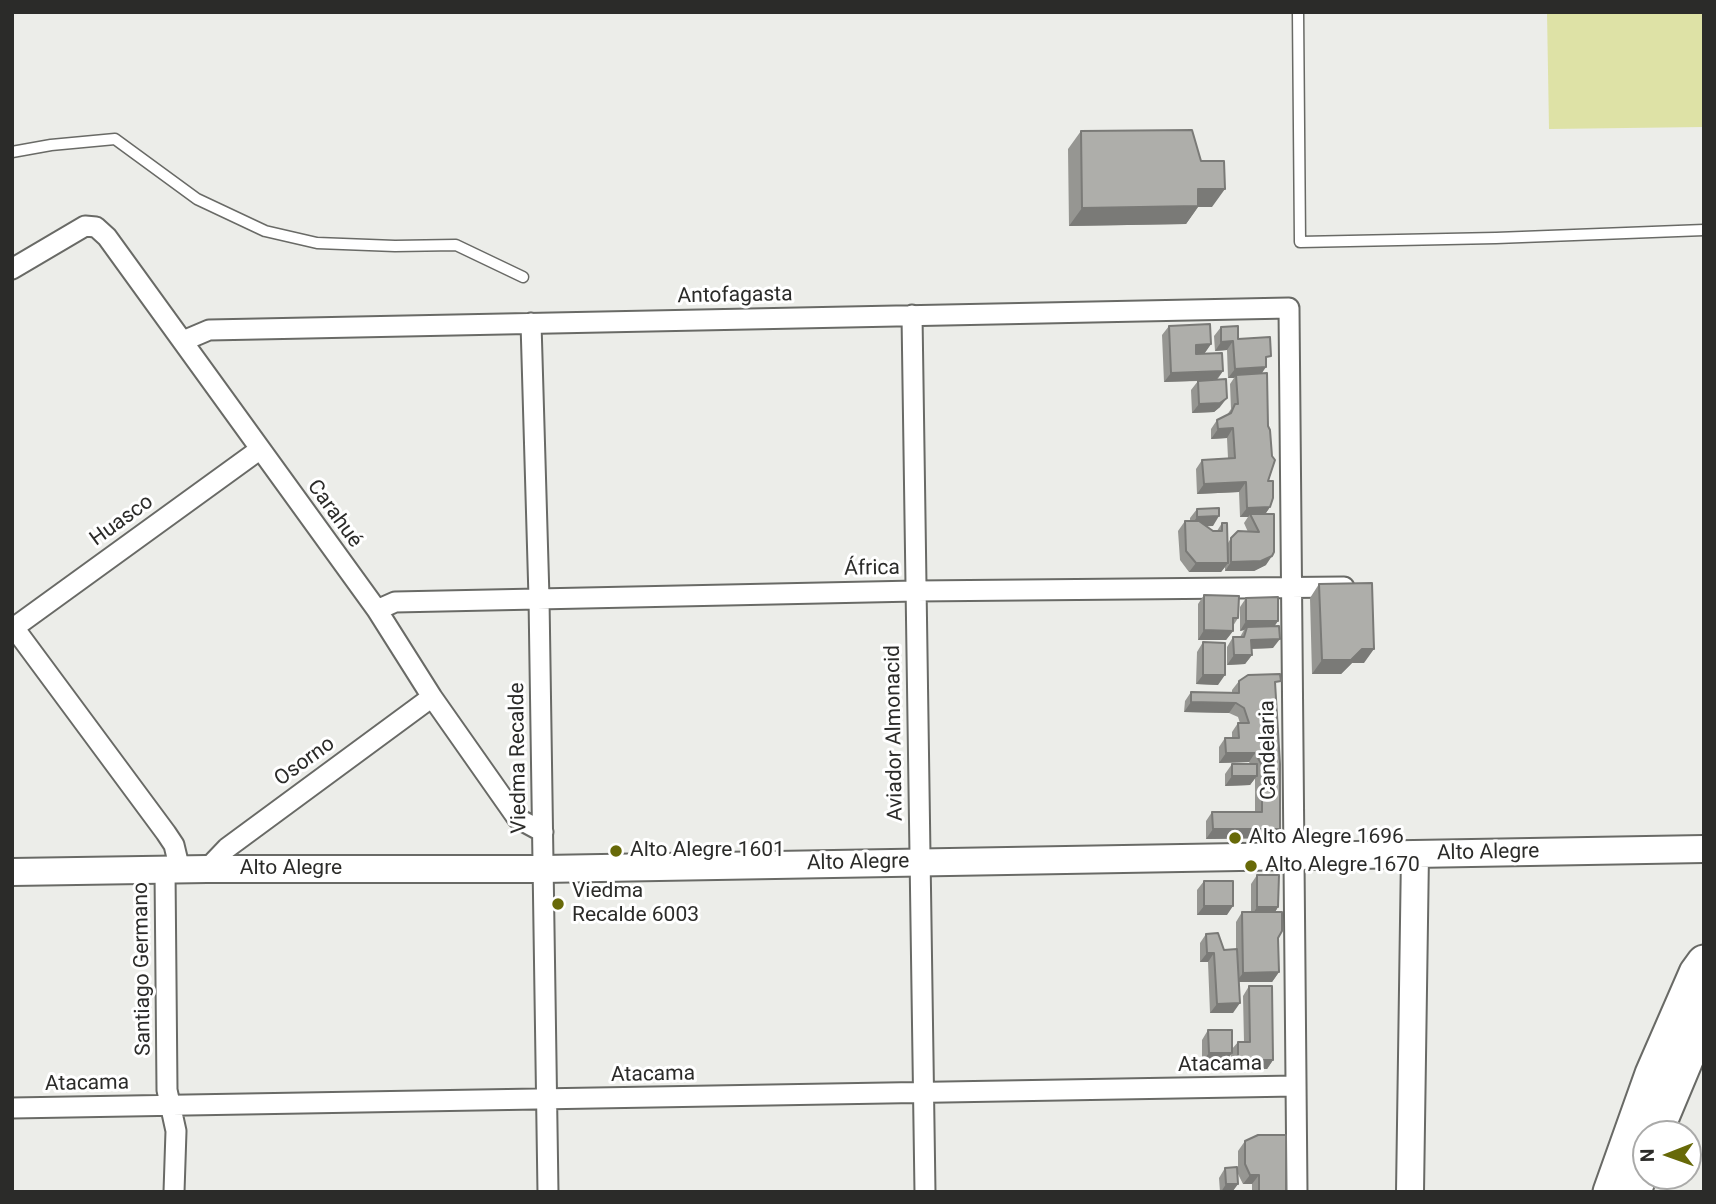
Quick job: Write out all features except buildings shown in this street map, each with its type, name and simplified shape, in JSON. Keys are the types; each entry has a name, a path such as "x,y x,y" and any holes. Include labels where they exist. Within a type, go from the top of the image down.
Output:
{"highway":[{"path":"1609,1192 1652,1074 1696,973 1704,962"},
{"path":"1661,1120 1704,1017"}],"main road":[{"name":"Alto Alegre","path":"12,872 543,869 1704,849"},
{"path":"1410,1192 1415,854"}],"street":[{"name":"Carahué","path":"12,269 85,226 96,228 107,237 377,610 432,697 517,818 543,832"},
{"name":"Antofagasta","path":"183,341 209,330 1289,308"},
{"name":"Candelaria","path":"1289,308 1297,1192"},
{"name":"Aviador Almonacid","path":"912,315 925,1192"},
{"name":"Viedma Recalde","path":"531,323 539,598 548,1192"},
{"name":"Huasco","path":"13,627 259,450"},
{"name":"África","path":"377,610 395,602 539,598 1356,587"},
{"name":"Santiago Germano","path":"13,627 174,845 167,1090 176,1131 174,1192"},
{"name":"Osorno","path":"207,869 227,848 432,697"},
{"name":"Atacama","path":"12,1108 1295,1086"}],"lane":[{"path":"1298,12 1300,242 1704,230"},
{"path":"12,152 115,139 197,199 265,231 317,243 456,245 523,277"}],"green space":[{"path":"1547,12 1704,12 1704,127 1549,129"}],"place":[{"name":"Alto Alegre 1696","path":"1235,838"},
{"name":"Alto Alegre 1601","path":"616,851"},
{"name":"Alto Alegre 1670","path":"1251,866"},
{"name":"Viedma Recalde 6003","path":"558,904"}]}
